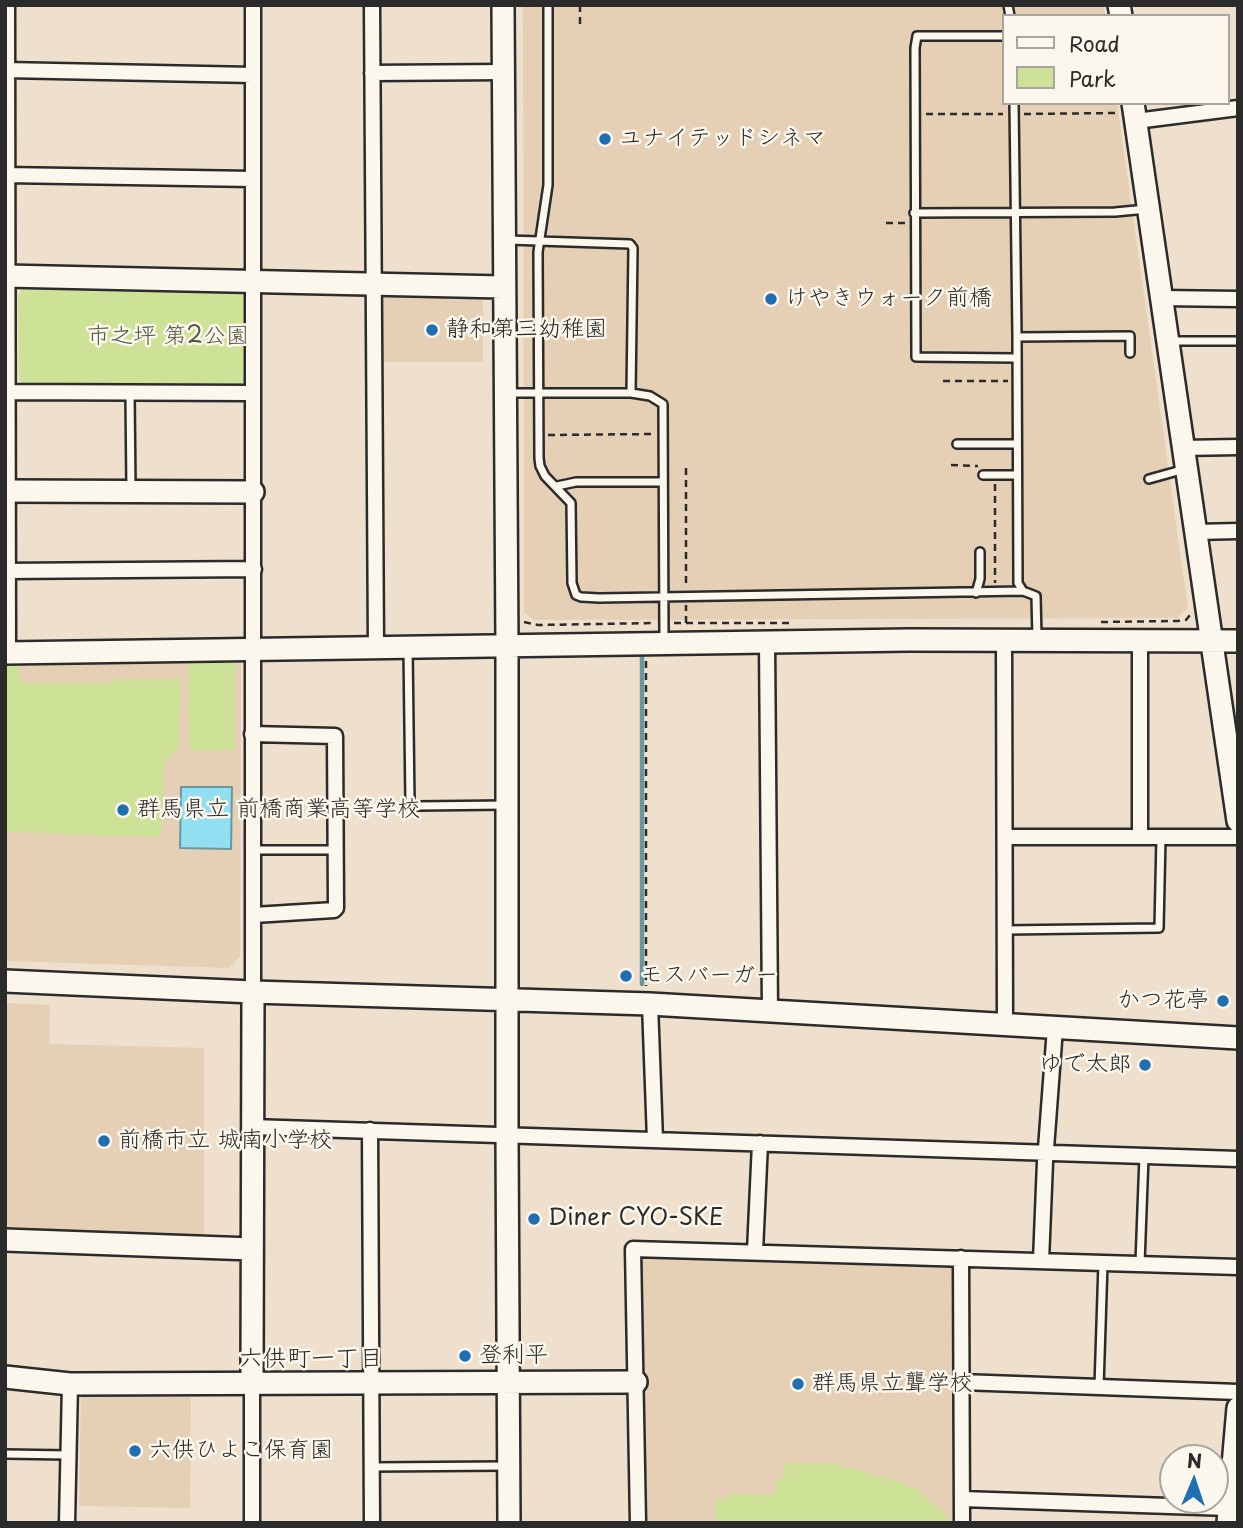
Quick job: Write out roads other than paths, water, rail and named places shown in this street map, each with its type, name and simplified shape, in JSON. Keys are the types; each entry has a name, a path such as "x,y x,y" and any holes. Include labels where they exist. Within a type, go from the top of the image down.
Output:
{"street":[{"path":"7,5 7,653 508,646 658,639 767,642 1037,639 1238,641"},
{"path":"252,1523 253,5"},
{"path":"372,5 376,648"},
{"path":"503,5 503,287 508,646 506,1135 509,1523"},
{"path":"6,70 253,75"},
{"path":"372,73 503,72"},
{"path":"1238,108 1130,113 1148,209 1238,821"},
{"path":"6,175 253,179"},
{"path":"7,276 503,287"},
{"path":"1161,298 1238,299"},
{"path":"7,392 253,393"},
{"path":"1182,448 1238,447"},
{"path":"7,491 253,492"},
{"path":"1195,532 1238,531"},
{"path":"7,571 254,569"},
{"path":"1004,640 1005,1024"},
{"path":"1140,640 1140,837"},
{"path":"767,642 771,1012"},
{"path":"252,734 335,736 336,908 254,915"},
{"path":"1005,837 1238,837"},
{"path":"5,981 508,1001 648,995 771,1012 1238,1038"},
{"path":"648,995 655,1140"},
{"path":"1041,1261 1055,1028"},
{"path":"251,1127 1238,1159"},
{"path":"370,1130 372,1523"},
{"path":"755,1251 760,1143"},
{"path":"5,1240 252,1249"},
{"path":"638,1523 633,1249 1238,1267"},
{"path":"961,1258 962,1523"},
{"path":"5,1377 70,1384 636,1382"},
{"path":"961,1382 1238,1392"},
{"path":"67,1523 70,1384"},
{"path":"962,1499 1229,1515 1238,1408"}],"lane":[{"path":"548,5 548,184 540,242 539,435 541,470 571,503 572,587 576,595 596,598 1023,592 1035,596 1037,639"},
{"path":"1002,36 918,36 915,48 914,213 917,359 1015,358"},
{"path":"1014,105 1018,587 1023,592"},
{"path":"914,213 1115,212 1148,209"},
{"path":"503,240 626,243 633,248 631,393"},
{"path":"1017,337 1130,336 1130,353"},
{"path":"1167,341 1238,341"},
{"path":"130,393 131,492"},
{"path":"504,393 631,393 650,396 662,402 663,597 658,639"},
{"path":"957,444 1016,444"},
{"path":"1149,479 1186,469"},
{"path":"983,475 1016,475"},
{"path":"557,486 576,482 663,482"},
{"path":"975,593 979,579 980,552"},
{"path":"408,647 410,803 417,806 507,805"},
{"path":"1005,930 1159,928 1161,837"},
{"path":"252,850 336,850"},
{"path":"1140,1264 1144,1156"},
{"path":"1099,1387 1103,1263"},
{"path":"5,1454 68,1455"},
{"path":"372,1467 509,1466"}],"water":[{"path":"181,787 232,787 231,849 180,848"}],"waterway":[{"path":"642,654 642,984"}],"place":[{"name":"ユナイテッドシネマ","path":"605,139"},
{"name":"けやきウォーク前橋","path":"771,299"},
{"name":"静和第三幼稚園","path":"432,330"},
{"name":"群馬県立 前橋商業高等学校","path":"123,810"},
{"name":"モスバーガー","path":"626,976"},
{"name":"かつ花亭","path":"1223,1001"},
{"name":"ゆで太郎","path":"1145,1065"},
{"name":"前橋市立 城南小学校","path":"104,1141"},
{"name":"Diner CYO-SKE","path":"534,1219"},
{"name":"登利平","path":"465,1356"},
{"name":"群馬県立聾学校","path":"798,1384"},
{"name":"六供ひよこ保育園","path":"135,1451"}],"district":[{"name":"六供町一丁目","path":"311,1359"}],"park label":[{"name":"市之坪 第2公園","path":"168,337"}]}
